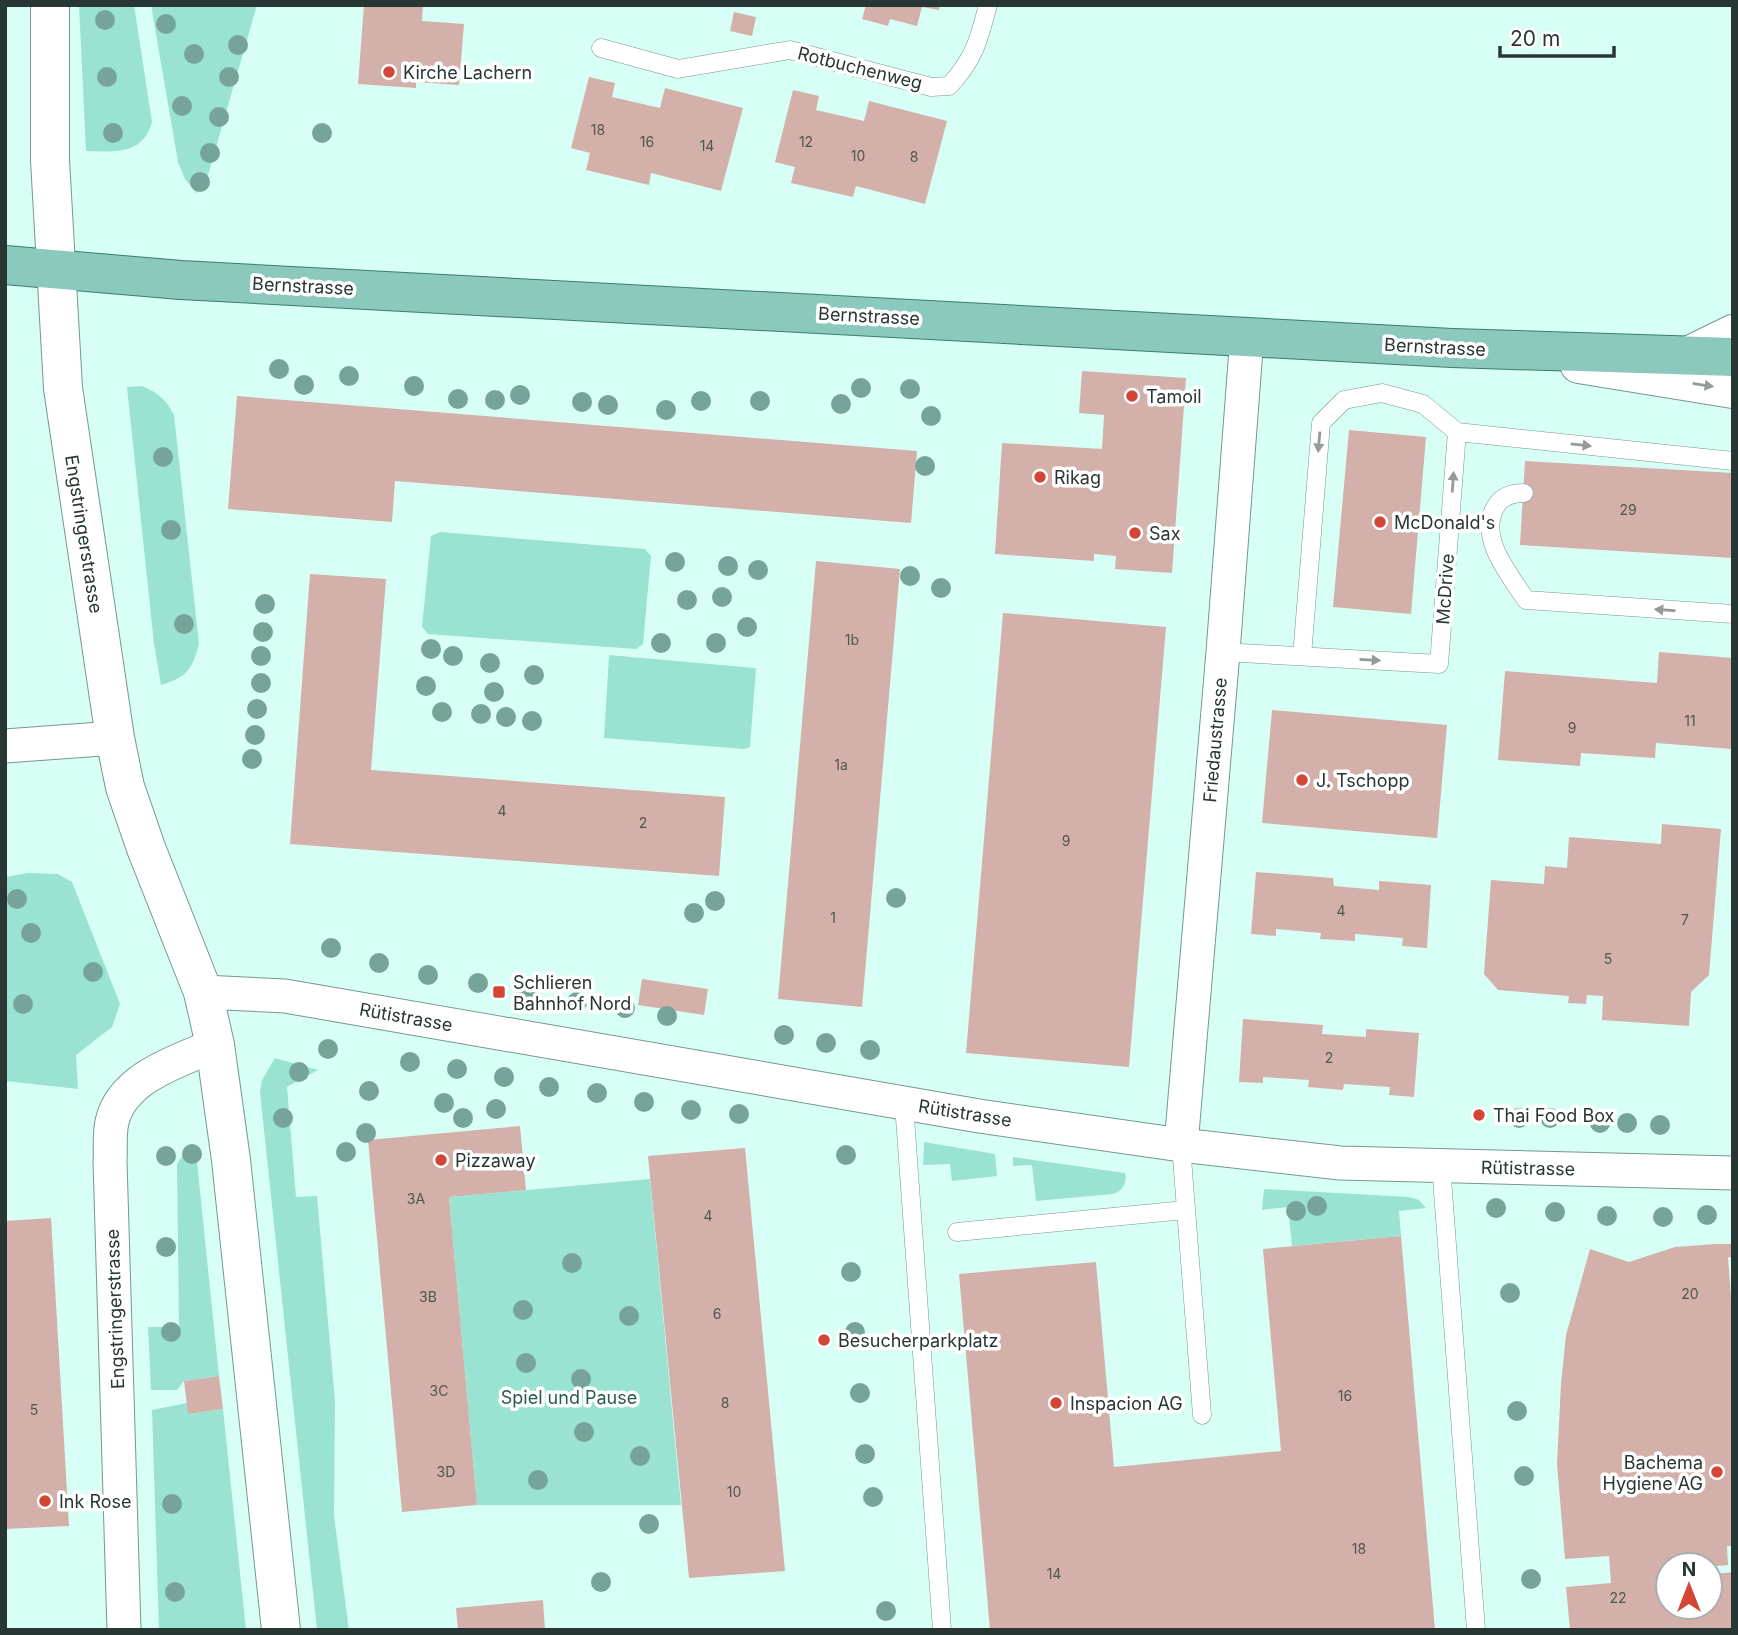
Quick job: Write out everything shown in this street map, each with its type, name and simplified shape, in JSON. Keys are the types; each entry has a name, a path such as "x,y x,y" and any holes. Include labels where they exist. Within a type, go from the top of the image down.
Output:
{"main road":[{"name":"Engstringerstrasse","path":"50,5 50,160 63,388 115,738 125,787 203,992 215,1045 232,1160 281,1630"},
{"name":"Bernstrasse","path":"5,265 181,280 1491,350 1733,357"},
{"path":"1688,356 1733,334"},
{"path":"1491,350 1733,389"}],"street":[{"name":"Friedaustrasse","path":"1181,1145 1247,336"},
{"path":"5,746 115,738"},
{"name":"Rütistrasse","path":"203,992 285,996 904,1104 1181,1145 1340,1163 1733,1173"},
{"name":"Engstringerstrasse","path":"124,1630 110,1161 112,1122 131,1089 148,1076 215,1045"}],"lane":[{"name":"Rotbuchenweg","path":"601,48 678,69 790,50 931,87 949,86 962,73 975,52 988,5"},
{"path":"1223,652 1302,656 1321,423 1344,400 1382,393 1423,404 1457,432 1733,461"},
{"name":"McDrive","path":"1302,656 1439,664 1457,432"},
{"path":"1524,493 1514,493 1499,501 1489,517 1492,538 1502,563 1526,600 1733,614"},
{"path":"904,1104 942,1630"},
{"path":"1181,1145 1202,1415"},
{"path":"1441,1166 1476,1630"},
{"path":"957,1231 1185,1210"}],"green space":[{"path":"79,5 134,5 152,122 148,133 135,146 117,151 86,151"},
{"path":"151,5 257,5 206,182 202,190 196,193 185,179 178,162"},
{"path":"142,386 161,397 174,415 199,644 187,671 177,679 161,685 154,644 127,387"},
{"path":"440,532 645,549 651,556 643,644 636,649 428,634 422,627 431,536"},
{"path":"609,655 755,668 750,747 744,749 604,738"},
{"path":"28,873 58,874 72,882 120,1004 112,1027 76,1055 78,1089 5,1081 5,877"},
{"path":"275,1058 318,1070 287,1087 296,1197 317,1196 335,1401 334,1516 349,1630 317,1630 260,1092 262,1080"},
{"path":"924,1142 995,1154 997,1176 952,1181 950,1164 923,1165"},
{"path":"190,1145 196,1152 219,1376 184,1381 177,1390 151,1390 148,1327 179,1327 177,1164"},
{"path":"1013,1157 1125,1173 1125,1183 1122,1189 1113,1194 1036,1201 1032,1165 1013,1166"},
{"name":"Spiel und Pause","path":"650,1179 681,1505 477,1505 449,1197"},
{"path":"1264,1189 1409,1197 1419,1200 1426,1208 1399,1211 1401,1236 1292,1246 1288,1207 1262,1210"},
{"path":"187,1403 189,1414 223,1409 246,1630 159,1630 152,1410"}],"building":[{"path":"364,5 423,5 422,21 464,24 459,85 416,82 416,88 358,84"},
{"path":"866,5 940,5 939,10 922,7 917,26 890,19 888,26 862,19"},
{"path":"734,12 756,17 752,36 730,31"},
{"path":"589,77 615,83 612,97 660,108 665,88 743,108 721,191 651,173 649,185 586,170 590,153 571,148"},
{"path":"793,90 819,96 816,110 864,121 869,101 947,121 925,204 856,186 853,197 791,183 795,167 775,162"},
{"path":"1082,371 1186,378 1172,573 1115,569 1116,556 1094,554 1094,561 995,554 1002,443 1102,449 1104,415 1079,413"},
{"path":"237,396 917,451 911,523 395,481 392,522 228,509"},
{"name":"McDonald's","path":"1349,430 1426,437 1411,614 1333,607"},
{"path":"1525,461 1733,473 1733,558 1520,545"},
{"path":"816,561 900,569 862,1007 778,999"},
{"path":"310,574 386,579 371,770 725,797 719,876 290,844"},
{"path":"1003,613 1166,627 1129,1067 966,1053"},
{"path":"1659,652 1733,658 1732,749 1656,743 1655,758 1581,753 1580,766 1498,760 1505,671 1657,683"},
{"path":"1272,710 1447,725 1437,838 1262,823"},
{"path":"1662,824 1721,829 1709,975 1691,992 1689,1026 1602,1020 1603,996 1587,995 1586,1004 1568,1003 1569,996 1498,990 1484,974 1491,880 1544,884 1545,866 1567,868 1569,837 1661,844"},
{"path":"1256,872 1333,878 1334,886 1379,890 1379,881 1431,885 1427,948 1402,946 1403,938 1355,934 1355,941 1320,939 1321,933 1276,929 1276,936 1251,934"},
{"path":"642,979 708,989 704,1015 638,1005"},
{"path":"1243,1019 1323,1025 1322,1034 1366,1037 1366,1029 1419,1033 1414,1097 1389,1095 1390,1087 1344,1084 1343,1090 1308,1087 1309,1080 1263,1077 1263,1083 1239,1082"},
{"path":"520,1126 526,1190 449,1197 477,1505 402,1512 368,1140"},
{"path":"745,1148 785,1571 689,1578 648,1156"},
{"path":"51,1218 69,1526 5,1529 5,1221"},
{"path":"1401,1236 1435,1630 990,1630 959,1274 1096,1262 1114,1467 1281,1451 1263,1249"},
{"path":"1733,1244 1733,1258 1728,1257 1733,1326 1733,1546 1727,1546 1728,1565 1724,1565 1724,1551 1654,1551 1654,1621 1724,1621 1724,1573 1733,1572 1733,1630 1570,1630 1566,1587 1611,1583 1609,1556 1565,1559 1557,1464 1566,1335 1590,1249 1629,1262 1675,1247"},
{"path":"219,1376 223,1409 188,1414 184,1381"},
{"path":"543,1600 545,1630 458,1630 456,1608"}],"place":[{"name":"Kirche Lachern","path":"389,72"},
{"name":"Tamoil","path":"1132,396"},
{"name":"Rikag","path":"1040,477"},
{"name":"McDonald's","path":"1380,522"},
{"name":"Sax","path":"1135,533"},
{"name":"J. Tschopp","path":"1302,780"},
{"name":"Schlieren Bahnhof Nord","path":"499,992"},
{"name":"Thai Food Box","path":"1479,1115"},
{"name":"Pizzaway","path":"441,1160"},
{"name":"Besucherparkplatz","path":"824,1340"},
{"name":"Inspacion AG","path":"1056,1403"},
{"name":"Bachema Hygiene AG","path":"1717,1472"},
{"name":"Ink Rose","path":"45,1501"}]}
